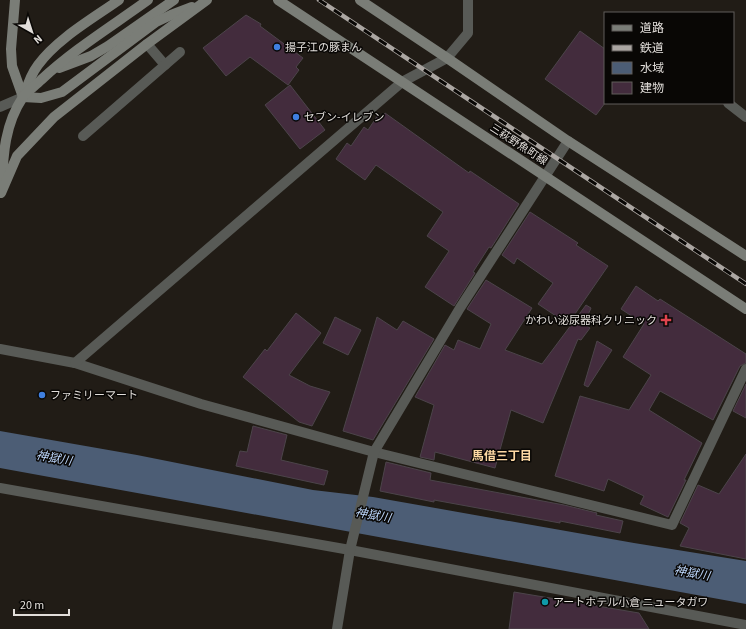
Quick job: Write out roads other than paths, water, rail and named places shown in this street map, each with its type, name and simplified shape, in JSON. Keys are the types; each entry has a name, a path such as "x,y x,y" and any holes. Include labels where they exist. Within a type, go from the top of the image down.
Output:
{"street":[{"path":"15,0 11,49 12,66 23,96"},
{"path":"1,196 3,149 8,130 37,66 47,54 65,38 119,0"},
{"path":"0,107 23,96 70,56 148,0"},
{"path":"50,72 91,56 108,46 174,0"},
{"name":"三萩野魚町線","path":"278,0 746,309"},
{"path":"360,0 568,140 746,256"},
{"path":"367,0 377,12"},
{"path":"75,363 402,82 447,58 468,33 468,0"},
{"path":"23,96 41,98 62,92 156,22 204,2"},
{"path":"1,196 17,156 54,117 147,44 204,2"},
{"path":"147,44 165,65"},
{"path":"83,136 180,52"},
{"path":"729,104 746,116"},
{"path":"337,629 350,550 374,452 460,308 568,140"},
{"path":"0,349 75,363 201,404 374,452 672,525 746,369"},
{"path":"0,488 350,550 744,626"}],"water":[{"name":"神獄川","path":"0,431 137,455 313,490 373,497 746,561 746,604 0,468"}],"railway":[{"path":"319,0 746,284"}],"place":[{"name":"揚子江の豚まん","path":"277,47"},
{"name":"セブン-イレブン","path":"296,117"},
{"name":"かわい泌尿器科クリニック","path":"666,320"},
{"name":"ファミリーマート","path":"42,395"},
{"name":"アートホテル小倉 ニュータガワ","path":"545,602"}],"district":[{"name":"馬借三丁目","path":"502,456"}]}
